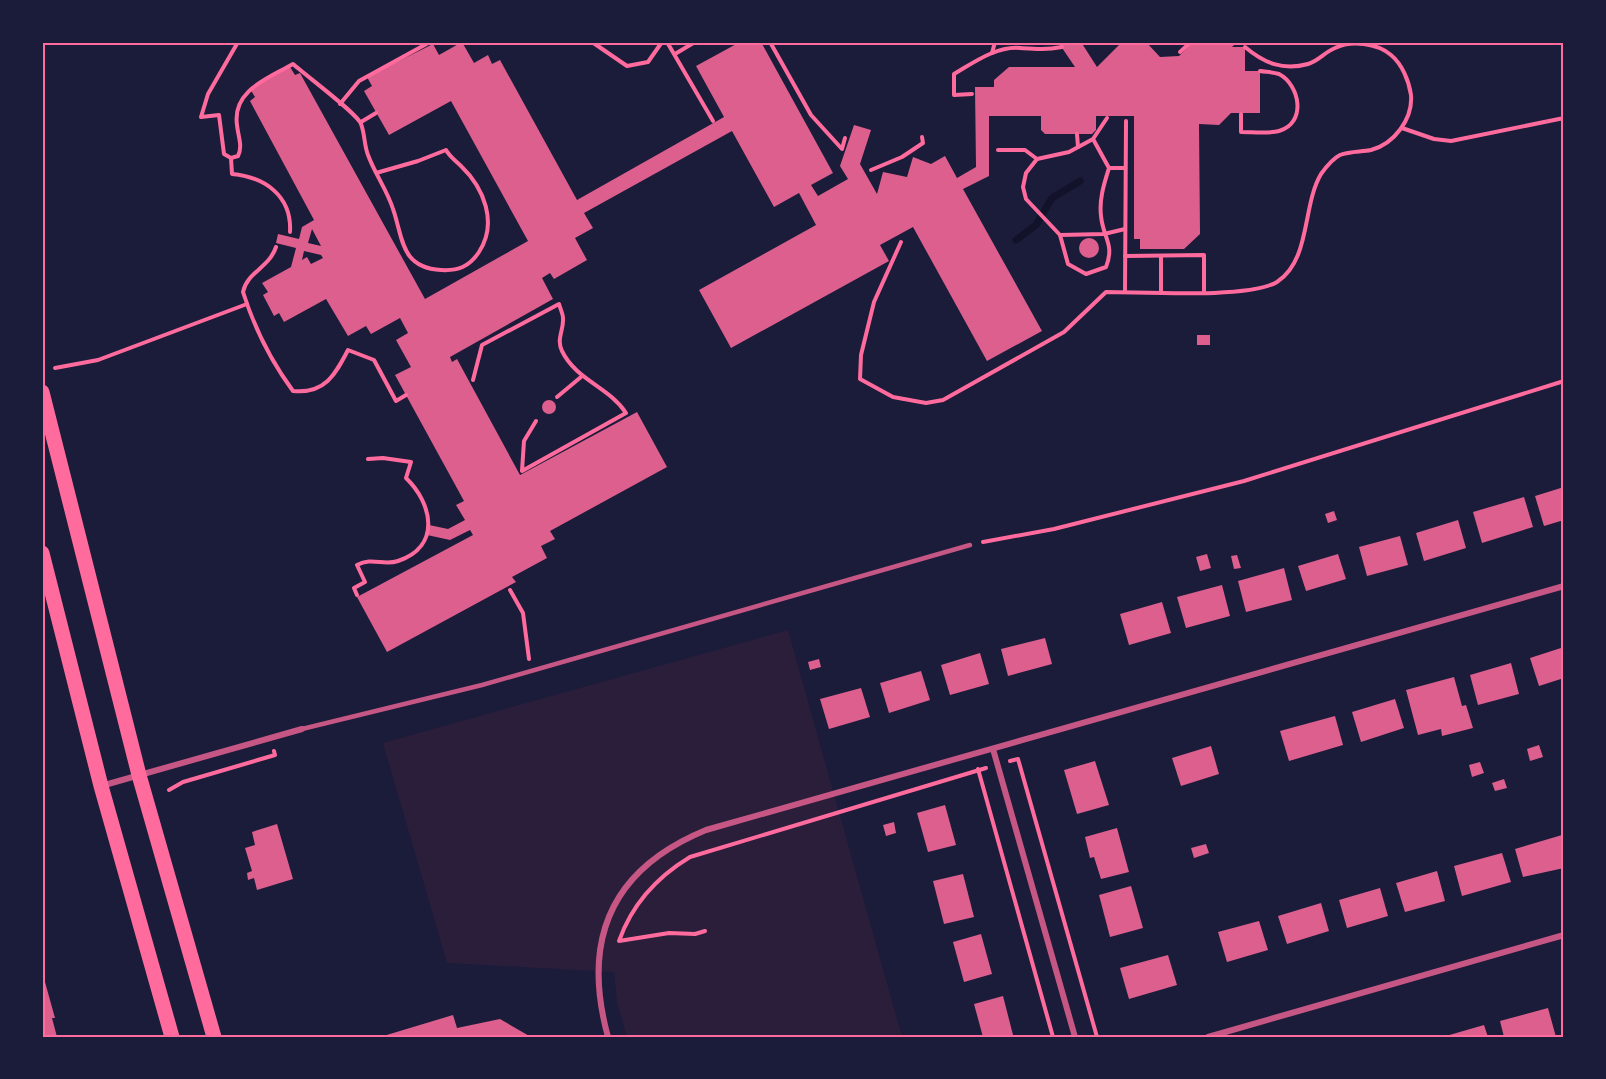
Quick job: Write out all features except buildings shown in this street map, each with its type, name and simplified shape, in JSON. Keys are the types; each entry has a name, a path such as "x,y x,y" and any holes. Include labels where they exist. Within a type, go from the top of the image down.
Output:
{"main road":[{"path":"42,392 47,434 139,775 214,1037"},
{"path":"42,553 101,786 172,1037"}],"street":[{"path":"608,1037 597,986 597,962 602,934 626,886 642,868 671,846 706,830 1564,586"},
{"path":"101,786 302,729"},
{"path":"993,748 1075,1037"},
{"path":"1208,1037 1564,935"}],"lane":[{"path":"302,729 531,671 970,545"}],"path":[{"path":"238,42 208,94 201,117 219,115 224,154 231,158 238,156 241,149 236,121 238,108 247,90 293,64 361,122 368,155 376,172 393,208 397,231 406,253 416,262 431,270 460,269 475,259 486,235 488,210 467,173 446,150 418,161 376,172"},
{"path":"340,104 359,81 430,42"},
{"path":"592,42 627,66 648,62 664,42 675,54 713,121"},
{"path":"675,54 695,42"},
{"path":"770,42 811,115 842,149 845,138"},
{"path":"992,53 995,42"},
{"path":"1012,42 1019,48"},
{"path":"1180,52 1191,42"},
{"path":"901,242 874,302 861,355 860,379 880,392 913,402 943,400 1064,332 1106,292 1246,291 1277,281 1293,266 1314,191 1329,163 1339,155 1384,145 1402,128 1411,100 1410,88 1406,76 1390,54 1362,44 1334,48 1308,64 1277,66 1267,64 1245,47"},
{"path":"972,94 954,95 954,74 992,53 1019,48 1044,51 1062,47"},
{"path":"1277,66 1277,73"},
{"path":"1241,114 1241,132 1281,130 1290,125 1296,115 1297,95 1286,79 1277,73 1260,71"},
{"path":"361,122 376,113"},
{"path":"1093,139 1109,168 1101,195 1104,234 1111,254 1106,267 1086,274 1068,264 1060,235 1026,199 1023,187 1026,173 1037,159 1060,155 1093,139 1107,118"},
{"path":"1402,128 1434,139 1451,141 1483,137 1564,118"},
{"path":"1125,121 1125,292"},
{"path":"1077,134 1078,147"},
{"path":"871,170 902,158 923,142 922,137"},
{"path":"998,150 1013,148 1025,150 1037,159"},
{"path":"231,158 232,174 258,179 279,195 291,219 290,232"},
{"path":"1109,168 1125,168"},
{"path":"1060,235 1104,234 1125,229"},
{"path":"276,247 272,259 245,283 243,292 278,371 293,392 303,392 333,379 348,350 374,360 396,401 406,395"},
{"path":"1125,256 1204,255 1204,292"},
{"path":"1161,256 1161,292"},
{"path":"56,368 98,360 247,304"},
{"path":"473,380 482,345 559,304 563,318 559,341 561,350 581,376 607,393 626,412 522,471 524,441 536,420"},
{"path":"557,397 581,376"},
{"path":"970,545 1054,529 1244,481 1564,381"},
{"path":"357,595 354,588 365,582 357,565 365,560 396,562 407,557 423,543 429,523 425,501 405,478 411,462 383,458 368,459"},
{"path":"510,590 523,613 531,671"},
{"path":"170,790 183,783 275,755 271,736"},
{"path":"1018,759 1097,1037"},
{"path":"705,931 695,934 669,933 619,941 626,921 649,890 672,868 690,857 978,770 1053,1037"}],"shaded area":[{"path":"788,630 902,1037 627,1037 617,1002 614,972 447,963 383,743"}],"waterway":[{"path":"1016,240 1036,225 1052,198 1080,181"}]}
